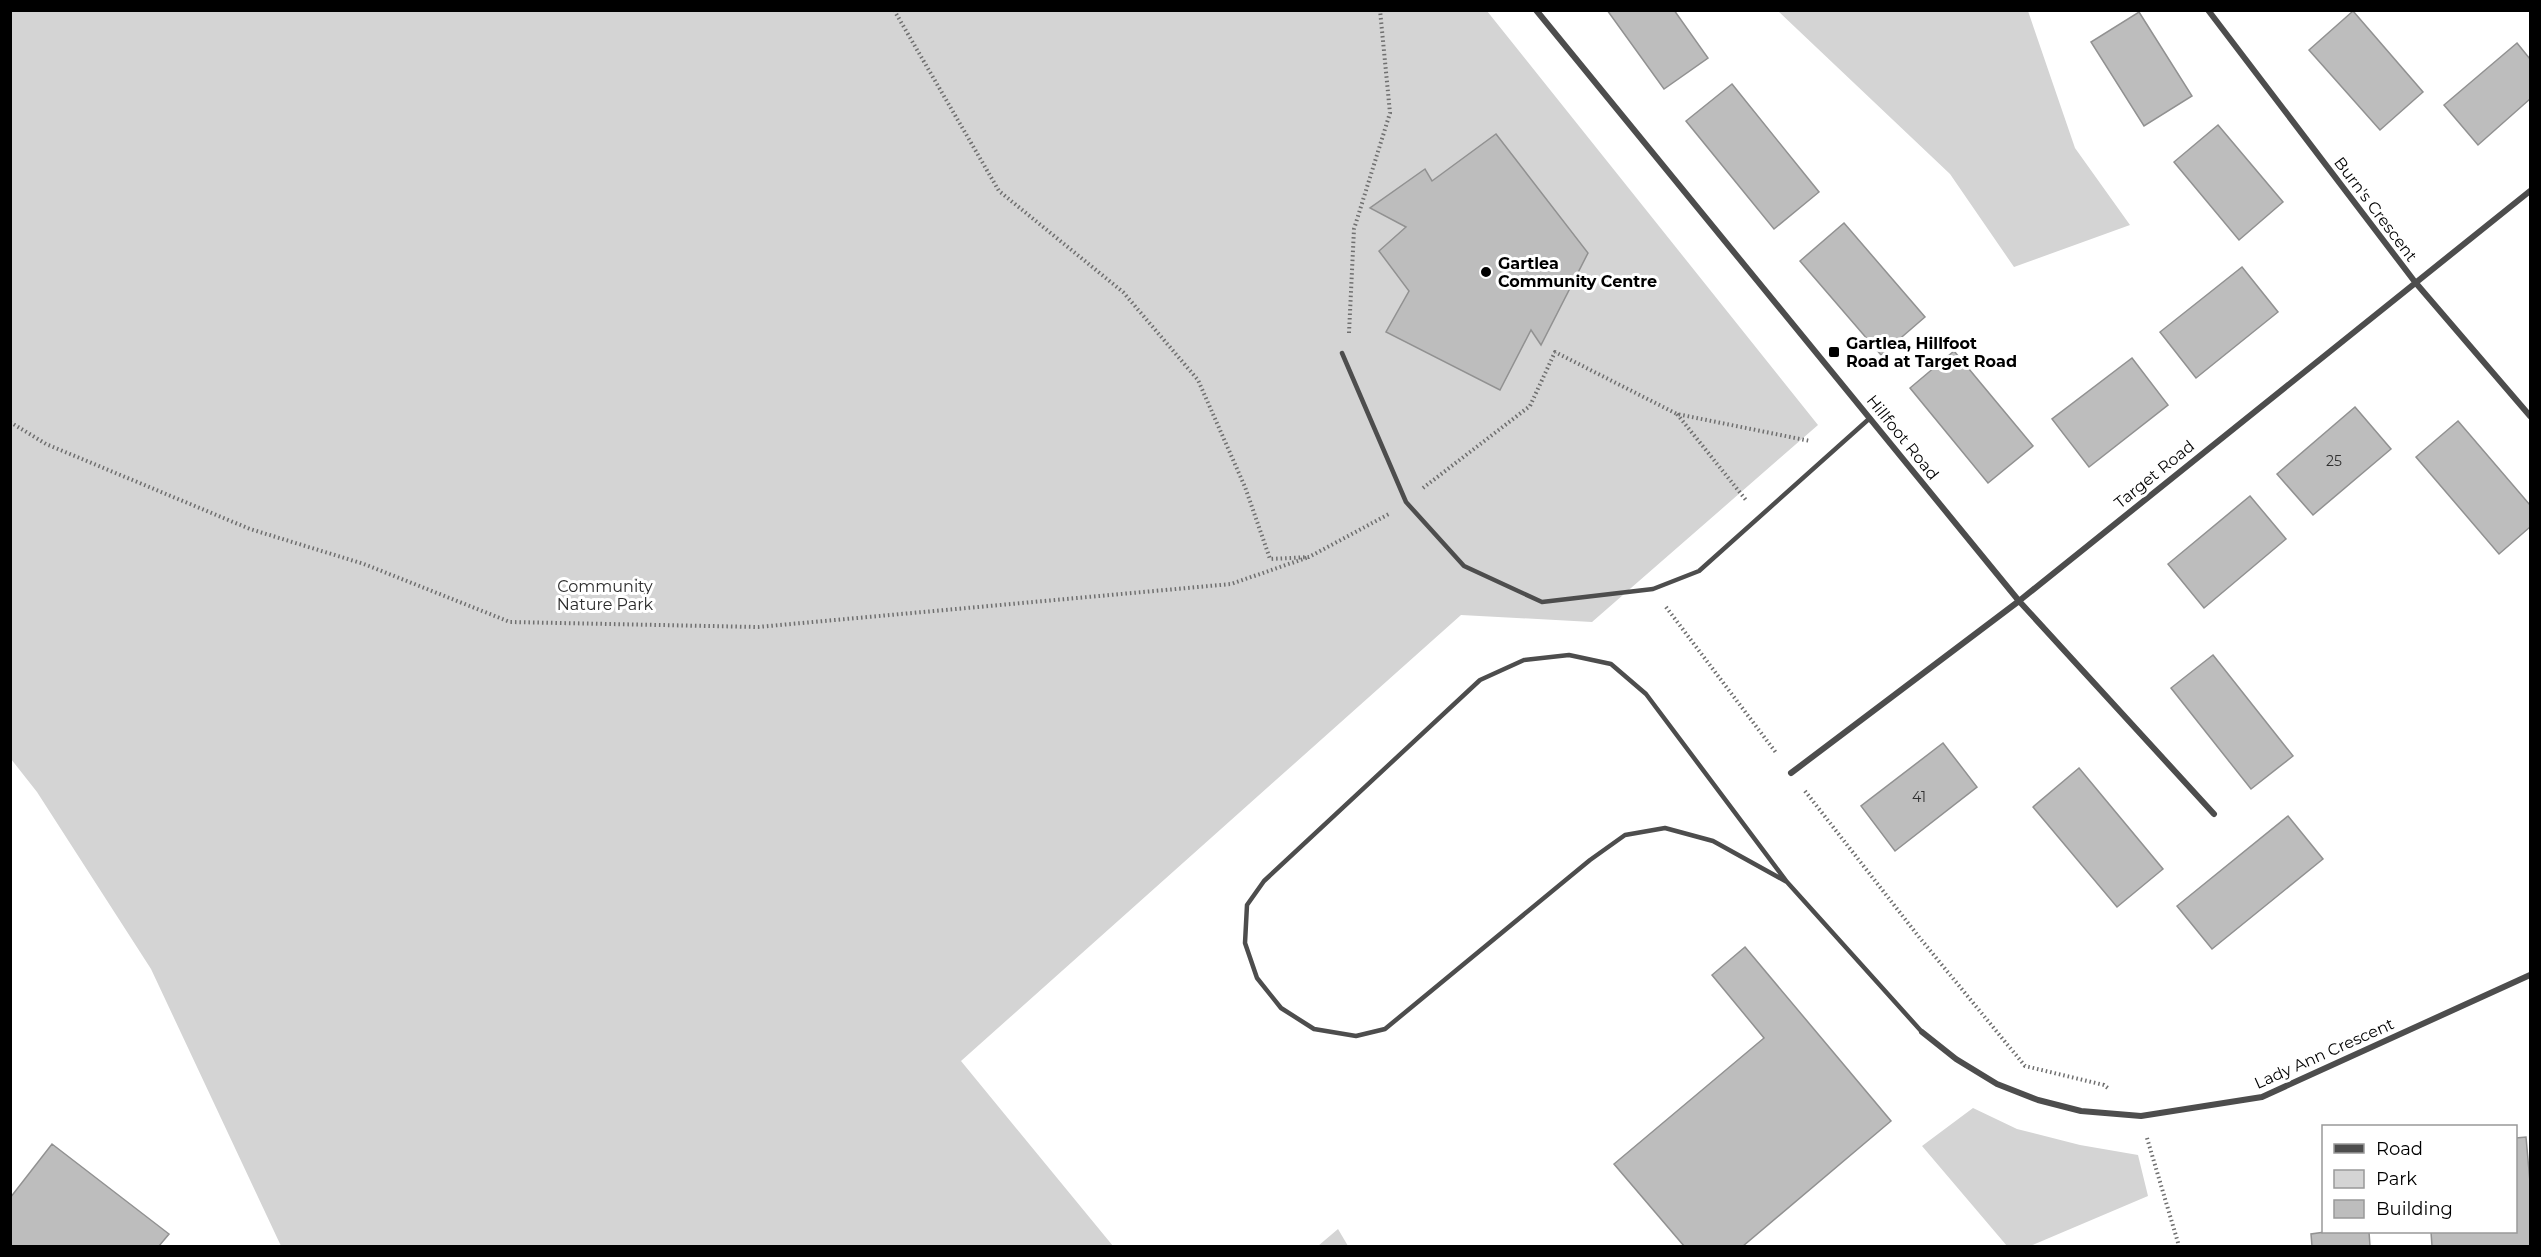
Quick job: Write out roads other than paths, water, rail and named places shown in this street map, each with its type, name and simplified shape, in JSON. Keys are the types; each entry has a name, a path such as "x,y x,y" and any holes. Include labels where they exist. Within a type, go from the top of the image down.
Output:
{"street":[{"name":"Hillfoot Road","path":"1536,10 2019,601 2214,814"},
{"name":"Burn's Crescent","path":"2208,10 2415,282 2530,416"},
{"name":"Target Road","path":"1791,773 2019,601 2530,191"},
{"name":"Lady Ann Crescent","path":"1922,1032 1956,1059 1997,1084 2037,1100 2081,1112 2141,1116 2262,1097 2530,975"}],"lane":[{"path":"1342,353 1406,502 1464,566 1542,602 1653,590 1699,571 1870,418"},
{"path":"1787,882 1713,841 1665,828 1625,835 1590,860 1385,1029 1356,1036 1314,1029 1281,1008 1257,978 1245,943 1247,905 1264,881 1480,680 1524,660 1569,655 1611,664 1646,694 1787,882 1922,1032"}],"place":[{"name":"Gartlea Community Centre","path":"1486,272"},
{"name":"Gartlea, Hillfoot Road at Target Road","path":"1834,352"}],"park label":[{"name":"Community Nature Park","path":"605,595"}]}
